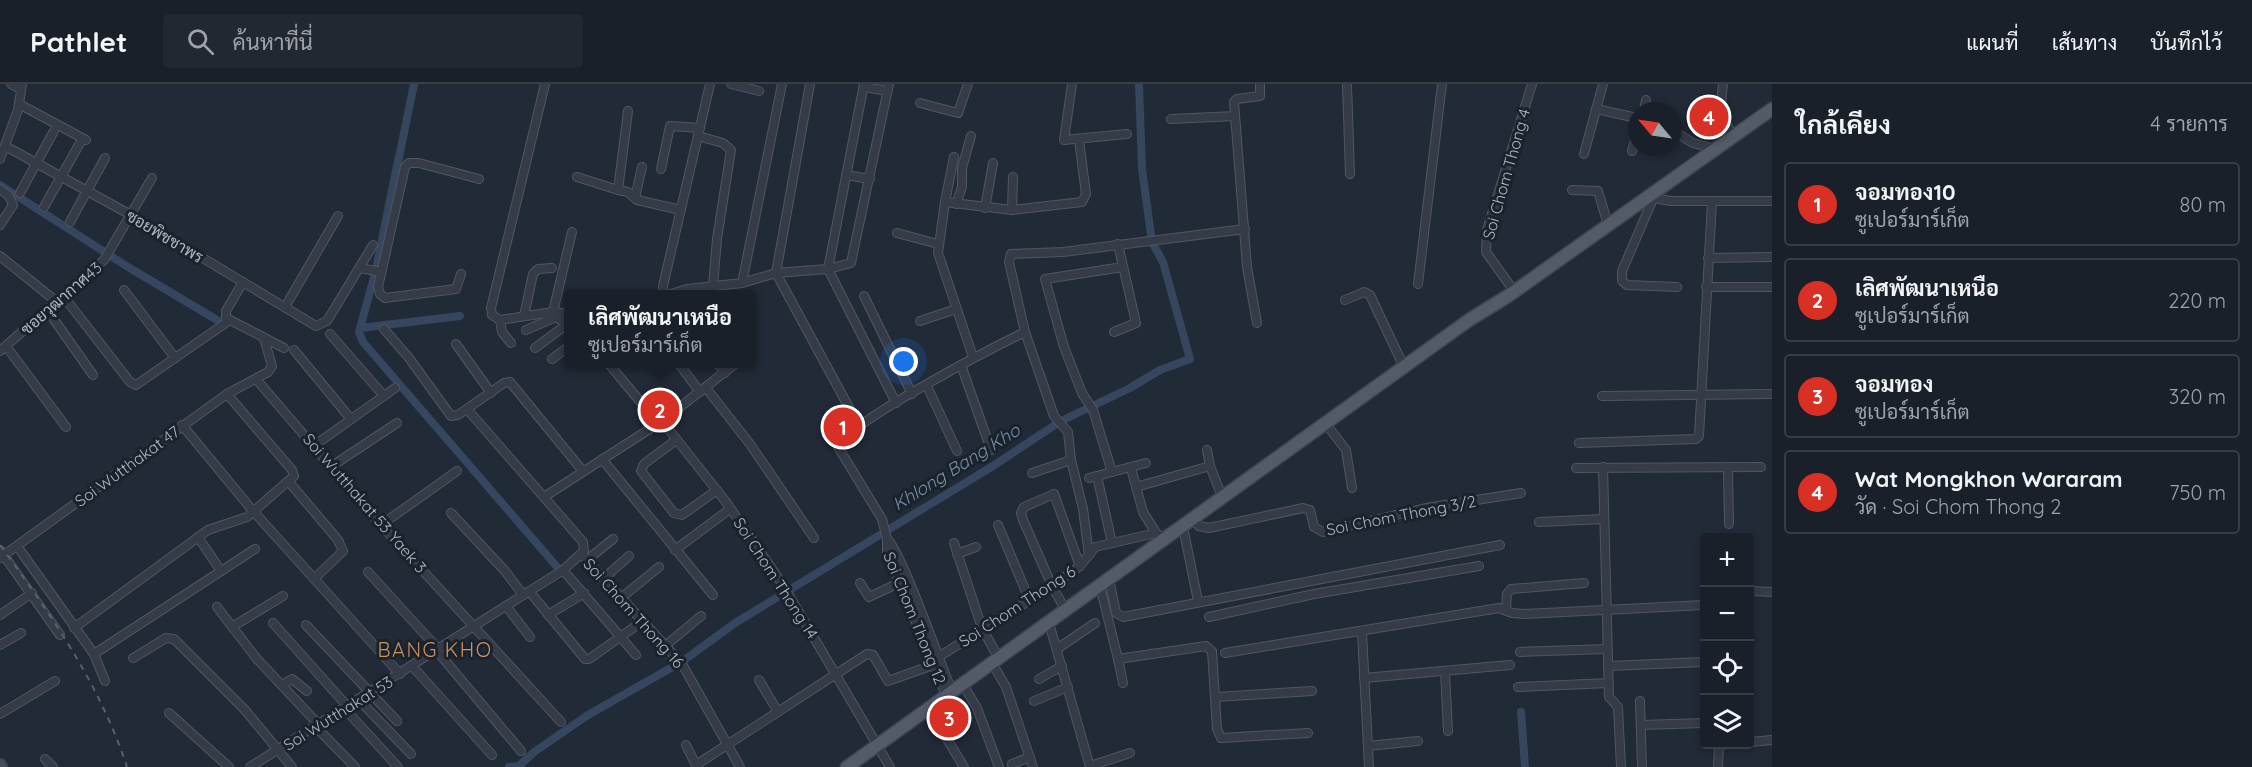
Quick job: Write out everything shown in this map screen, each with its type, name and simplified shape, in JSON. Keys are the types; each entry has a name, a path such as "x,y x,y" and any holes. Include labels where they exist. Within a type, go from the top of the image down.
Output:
{"main road":[{"path":"847,767 1066,611 1161,536 1188,523 1404,367 1650,198 1714,149 1772,109"}],"street":[{"path":"0,157 7,147 19,105 21,87 11,84"},
{"path":"545,84 491,308 492,315 500,320 553,312 564,313"},
{"path":"664,290 663,286 710,84"},
{"path":"731,84 759,92"},
{"path":"742,283 782,84"},
{"path":"810,84 776,273 859,426 973,357 1025,332"},
{"path":"920,103 956,114 961,108 968,84"},
{"path":"1072,84 1064,141 1127,134"},
{"path":"1257,323 1247,267 1235,100 1259,97 1260,84"},
{"path":"1347,84 1350,174"},
{"path":"1418,284 1442,84"},
{"name":"Soi Chom Thong 4","path":"1514,291 1486,252 1487,230 1532,84"},
{"path":"1584,153 1603,84"},
{"path":"1723,84 1720,113 1733,136"},
{"path":"698,290 742,283 776,273 828,269 847,266 853,258 889,87 864,86 828,269 896,403"},
{"path":"19,105 83,142 44,207"},
{"path":"1596,110 1628,116"},
{"path":"618,190 628,111"},
{"path":"1171,119 1235,116"},
{"path":"661,169 670,126 699,132 723,143 731,150 717,239 713,286"},
{"path":"20,193 54,131"},
{"path":"950,203 962,187 962,168 971,136"},
{"path":"1682,136 1693,143 1714,149"},
{"path":"950,203 1012,210 1060,206 1085,200 1079,140"},
{"name":"ซอยพิชชาพร","path":"7,147 131,215 310,324 321,326 327,321 360,268"},
{"path":"954,157 950,203 938,244 944,275 973,357"},
{"path":"69,222 105,158"},
{"path":"461,274 456,289 385,298 380,294 378,287 405,167 409,163 419,163 479,179"},
{"path":"985,208 993,163"},
{"path":"635,198 642,167"},
{"path":"846,175 870,179"},
{"path":"578,177 628,192 635,198 681,210"},
{"path":"1012,210 1013,177"},
{"name":"ซอยวุฒากาศ43","path":"3,348 104,260 152,178"},
{"path":"0,189 9,196 13,205 0,225"},
{"path":"1572,190 1598,191 1608,225"},
{"path":"1677,287 1627,285 1622,281 1622,271 1650,198 1712,202 1772,201"},
{"path":"1579,443 1696,439 1699,436 1699,396 1712,202"},
{"path":"285,307 338,216"},
{"path":"1089,555 1083,509 1071,460 1068,432 1060,422 1025,332 1009,262 1011,254 1063,252 1245,229"},
{"path":"553,312 572,232"},
{"path":"897,233 938,244"},
{"path":"1113,332 1136,324 1118,244"},
{"path":"373,245 360,268 381,272"},
{"path":"0,256 61,299 130,382 136,385 230,320"},
{"path":"1708,258 1772,257"},
{"path":"1112,472 1091,406 1082,393 1064,347 1045,279 1123,267"},
{"path":"525,316 533,274 538,269 552,268"},
{"path":"243,282 226,311 226,318 284,348"},
{"path":"1706,287 1772,287"},
{"path":"124,290 176,358"},
{"path":"1344,300 1364,292 1370,295 1404,367"},
{"path":"864,296 912,394"},
{"path":"920,321 956,309"},
{"path":"48,311 93,375"},
{"path":"526,330 556,317 564,323"},
{"path":"500,320 502,332 511,343"},
{"path":"535,348 564,327"},
{"path":"384,329 409,358 451,416 467,409 504,383 510,382 582,470"},
{"path":"330,334 384,396"},
{"path":"256,379 272,366 264,338"},
{"path":"456,344 491,393"},
{"path":"3,348 66,427"},
{"path":"294,350 350,418"},
{"path":"552,359 564,350"},
{"path":"961,365 991,450"},
{"name":"Soi Chom Thong 14","path":"613,368 676,440 730,508 790,596 890,767"},
{"path":"683,368 750,444 814,538"},
{"path":"721,368 725,374"},
{"path":"544,497 582,470 660,422 730,368"},
{"name":"Soi Wutthakat 47","path":"1,554 17,546 227,394 256,379"},
{"name":"Soi Wutthakat 53 Yaek 3","path":"256,379 315,445 381,525 561,722"},
{"path":"927,386 957,451"},
{"path":"315,445 395,388"},
{"path":"74,628 208,530 244,520 294,476 292,470 227,394"},
{"path":"1602,396 1772,394"},
{"path":"467,409 583,542 584,557"},
{"path":"332,466 397,423"},
{"path":"1326,424 1346,450 1352,488"},
{"path":"182,426 254,511 400,674"},
{"name":"Soi Chom Thong 12","path":"859,426 841,439 837,447 882,519 887,537 887,552 934,661 953,690 977,708 999,767"},
{"path":"676,440 641,468 643,476 674,513 682,515 717,490"},
{"path":"1206,450 1222,499"},
{"path":"602,459 713,595"},
{"path":"1032,473 1071,460"},
{"path":"1112,543 1093,477 1146,463"},
{"path":"1136,488 1210,466"},
{"path":"1603,467 1609,697 1618,707 1621,767"},
{"path":"1728,467 1729,524"},
{"path":"1575,468 1761,467"},
{"path":"381,525 457,471"},
{"path":"1132,472 1143,513 1161,536"},
{"path":"289,482 338,540 343,551 315,578"},
{"path":"1066,611 1052,586 1021,513 1024,507 1052,493 1057,498 1080,566"},
{"name":"Soi Chom Thong 3/2","path":"1188,523 1209,528 1303,508 1310,510 1314,527 1323,532 1426,508 1521,493"},
{"path":"675,550 730,508"},
{"path":"451,513 548,615 585,659 589,659 643,621"},
{"path":"1539,522 1604,519"},
{"path":"1188,523 1198,601"},
{"path":"998,525 1029,599"},
{"name":"Soi Chom Thong 6","path":"837,675 870,653 888,681 934,661 982,628 1052,586 1080,566 1095,547 1161,536"},
{"path":"198,537 221,571"},
{"path":"887,537 902,565 934,661"},
{"name":"Soi Wutthakat 53","path":"250,767 613,539"},
{"path":"954,543 982,628 1006,687 1033,767"},
{"path":"1105,582 1119,616 1500,545"},
{"path":"17,546 94,654 105,681"},
{"path":"957,554 976,547"},
{"path":"94,654 255,549"},
{"path":"1,554 32,593 60,635"},
{"path":"603,579 628,556"},
{"name":"Soi Chom Thong 16","path":"584,557 682,664 740,767"},
{"path":"1209,617 1314,594 1479,566"},
{"path":"621,597 659,567"},
{"path":"563,570 636,655"},
{"path":"368,572 438,650 521,751"},
{"path":"1311,581 1314,594"},
{"path":"860,584 869,597 901,582"},
{"path":"1105,582 1123,683"},
{"path":"1506,609 1507,594 1511,589 1584,584"},
{"path":"1754,591 1772,592"},
{"path":"548,615 584,592"},
{"path":"0,615 32,593"},
{"path":"232,627 283,596"},
{"path":"1225,654 1362,633 1499,608 1512,613 1524,614 1606,608 1700,605"},
{"path":"506,606 531,637"},
{"path":"217,607 355,767"},
{"path":"665,646 701,616"},
{"path":"273,623 398,767"},
{"path":"1049,623 1090,766 1130,753"},
{"path":"1057,650 1095,623"},
{"path":"306,625 397,721"},
{"path":"0,645 21,633"},
{"path":"1362,633 1369,767"},
{"path":"133,658 166,638 174,639 245,710 276,751 292,767"},
{"path":"1118,660 1159,652 1209,647 1214,663 1217,729 1221,738 1308,733"},
{"path":"1520,652 1607,649"},
{"path":"1608,666 1700,662"},
{"path":"1364,678 1510,665"},
{"path":"412,666 492,755"},
{"path":"1039,678 1062,666"},
{"path":"1445,671 1448,731"},
{"path":"686,745 697,766 837,675"},
{"path":"282,685 292,679 307,691"},
{"path":"759,680 778,712"},
{"path":"0,714 55,681"},
{"path":"1518,687 1609,683"},
{"path":"1034,701 1068,687"},
{"path":"1216,697 1312,691"},
{"path":"359,700 411,754"},
{"path":"1640,701 1642,767"},
{"path":"928,708 964,767"},
{"path":"169,713 229,767"},
{"path":"1641,725 1700,723"},
{"path":"1754,742 1772,740"},
{"path":"1368,746 1418,741"},
{"path":"1718,767 1719,749"},
{"path":"1012,764 1030,757"},
{"path":"45,759 53,767"}],"shaded area":[{"path":"394,156 404,156 381,263 373,261"}],"waterway":[{"path":"377,265 414,84"},
{"name":"Khlong Bang Kho","path":"509,767 519,766 534,752 588,715 683,661 735,623 993,466 1061,421 1130,388 1160,370 1190,359 1163,262 1152,242 1142,169 1139,84"},
{"path":"0,185 128,267 217,320"},
{"path":"374,277 359,332 363,342 558,568"},
{"path":"360,328 460,316"},
{"path":"1521,712 1525,767"}],"railway":[{"path":"0,545 72,651 103,707 127,767"}],"place":[{"name":"Wat Mongkhon Wararam","path":"1709,117"},
{"name":"เลิศพัฒนาเหนือ","path":"660,410"},
{"name":"จอมทอง10","path":"843,427"},
{"name":"จอมทอง","path":"949,718"}],"district":[{"name":"BANG KHO","path":"435,649"}]}
